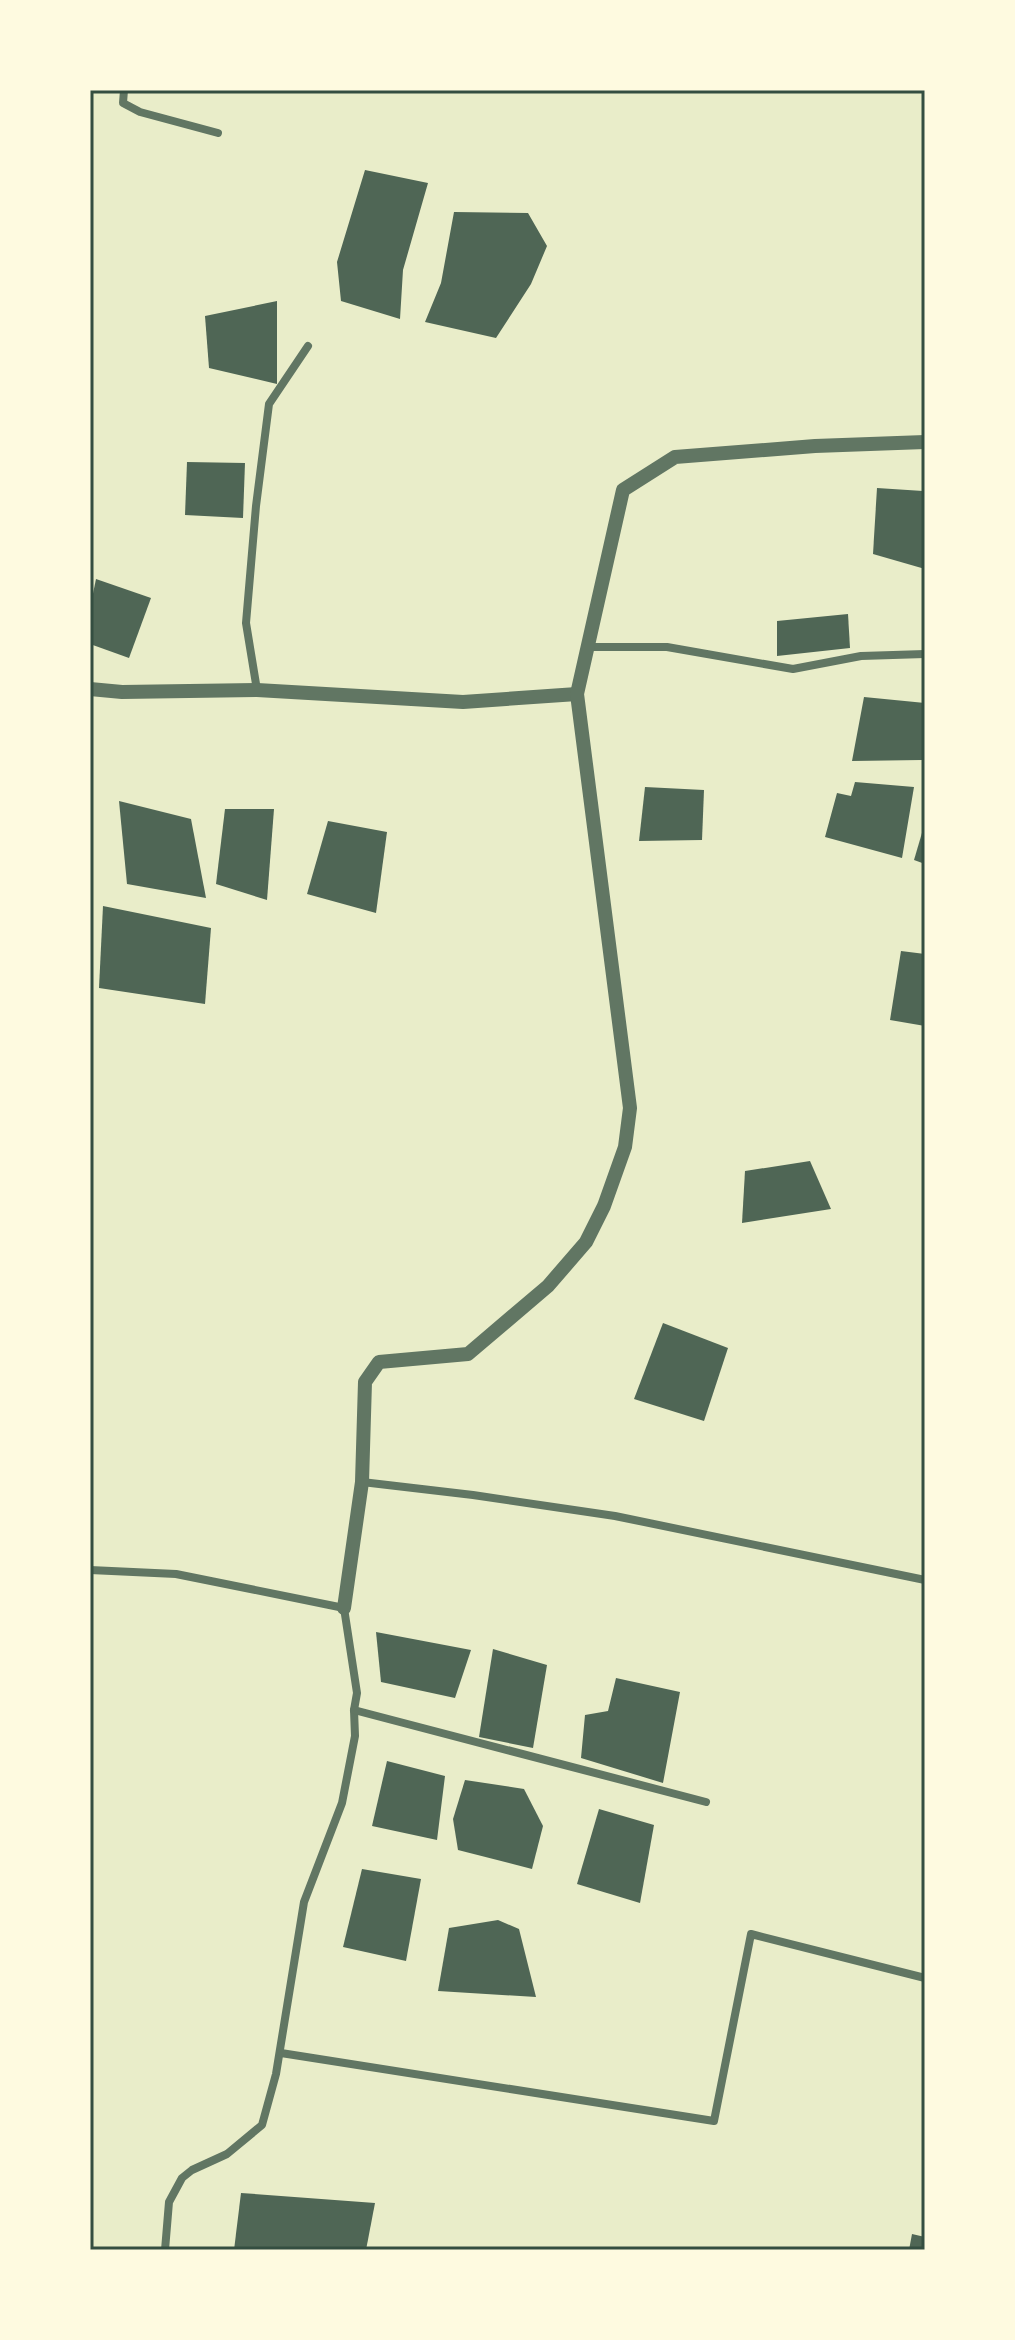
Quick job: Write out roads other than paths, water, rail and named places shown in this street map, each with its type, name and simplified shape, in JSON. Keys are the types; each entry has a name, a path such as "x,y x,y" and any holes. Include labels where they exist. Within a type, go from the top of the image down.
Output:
{"street":[{"path":"124,90 123,103 140,112 218,133"},
{"path":"257,690 246,623 269,404 308,346"},
{"path":"165,2250 169,2202 182,2178 227,2154 262,2125 281,2053 304,1902 342,1803 355,1736 357,1693 344,1608 362,1482 365,1382 379,1362 468,1354 508,1323 548,1286 586,1242 604,1206 625,1147 630,1108 577,694 623,490 675,457 815,446 925,442"},
{"path":"587,647 667,647 793,669 861,656 925,654"},
{"path":"90,689 122,692 257,690 463,702 577,694"},
{"path":"362,1482 615,1516 925,1580"},
{"path":"90,1570 176,1574 344,1608"},
{"path":"354,1710 706,1802"},
{"path":"281,2053 714,2121 751,1934 925,1978"}]}
